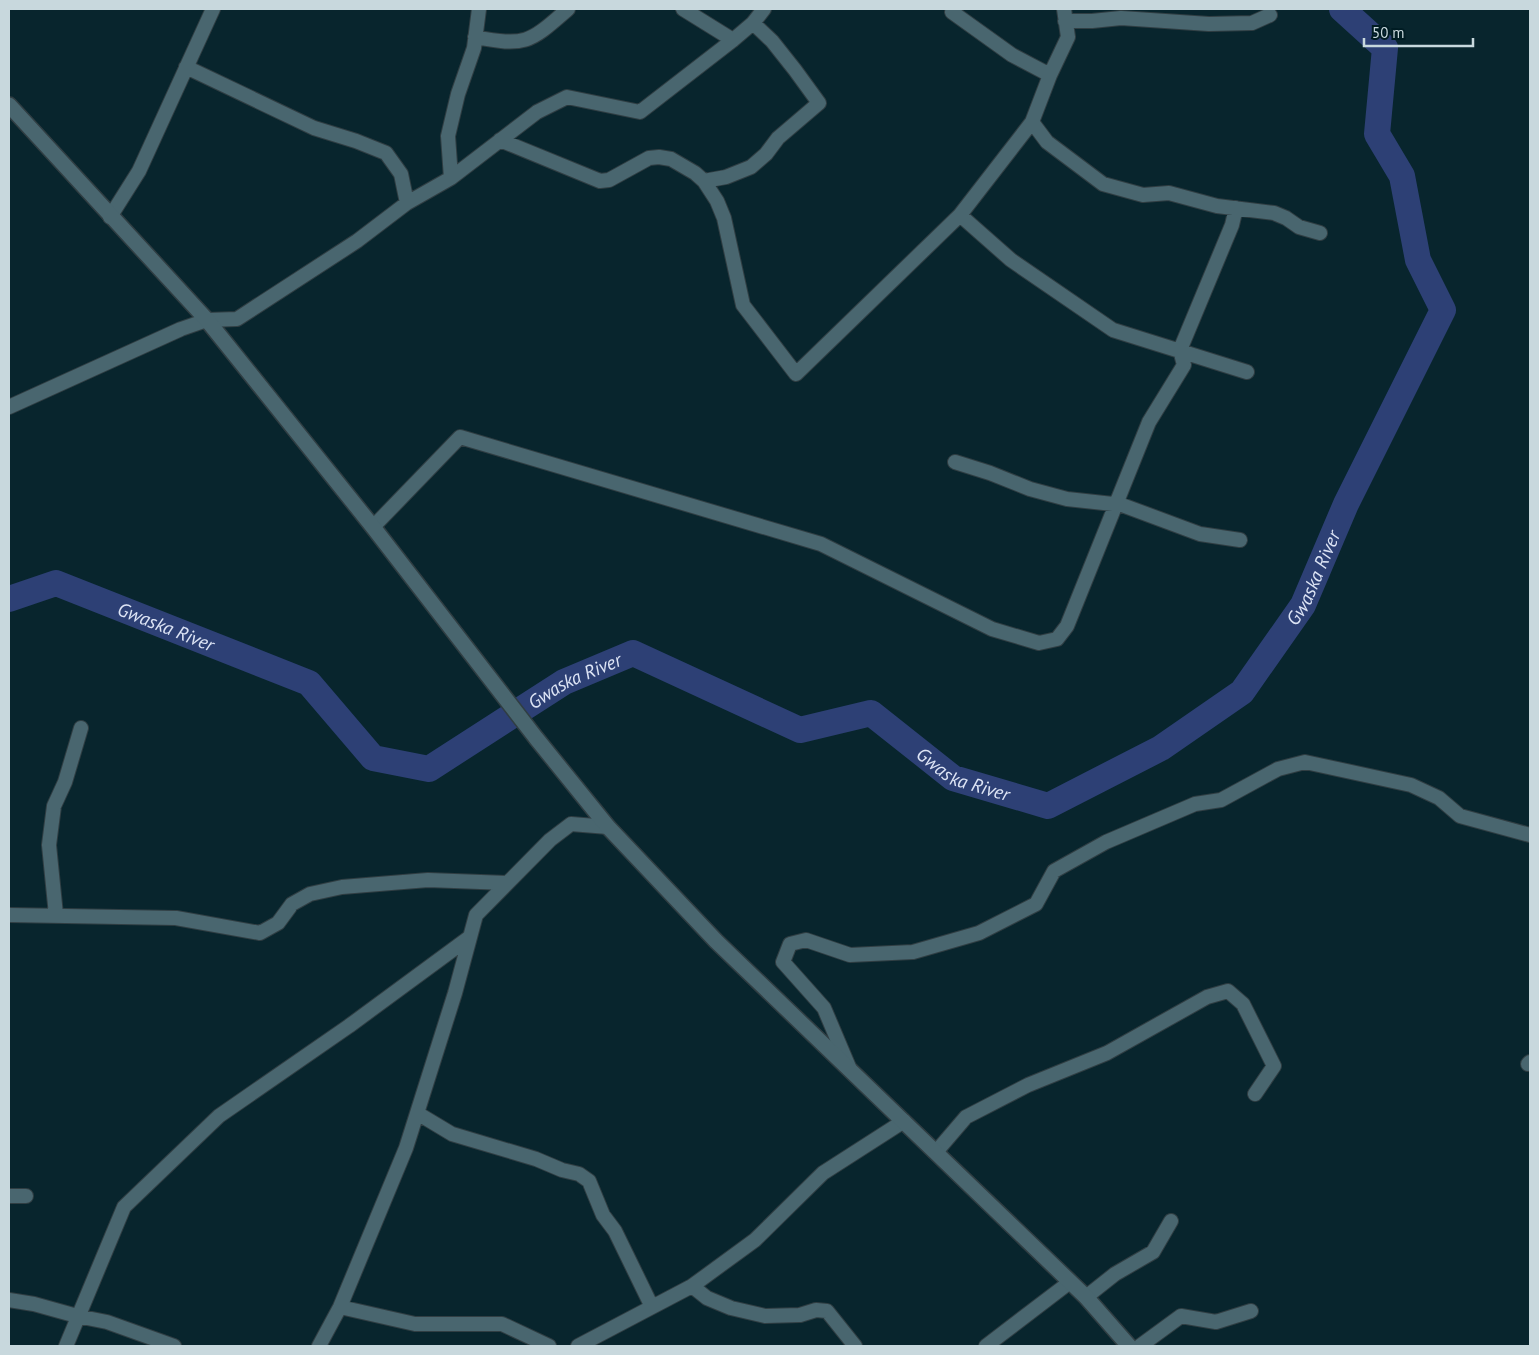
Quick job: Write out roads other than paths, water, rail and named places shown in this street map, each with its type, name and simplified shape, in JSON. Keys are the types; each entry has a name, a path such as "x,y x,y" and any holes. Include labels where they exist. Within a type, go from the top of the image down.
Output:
{"main road":[{"path":"9,105 206,320 373,527 536,738 608,826 716,941 1086,1297 1129,1346"}],"street":[{"path":"110,217 139,171 213,9"},
{"path":"451,178 448,136 458,94 474,48 479,9"},
{"path":"475,37 504,43 524,42 544,30 568,9"},
{"path":"683,9 733,40"},
{"path":"9,407 181,329 206,320 237,319 357,241 407,203 451,178 537,112 567,97 640,112 733,40 753,23 764,9"},
{"path":"952,12 1012,55 1050,74"},
{"path":"500,140 600,181 609,180 649,158 660,157 671,159 694,173 704,181 717,200 724,218 743,305 796,374 960,215 1032,122 1050,74 1068,37 1065,15 1092,21 1121,18 1209,24 1252,23 1270,15"},
{"path":"704,181 726,177 751,167 766,154 778,138 819,103 784,55 753,23"},
{"path":"186,68 314,128 386,153 401,174 407,203"},
{"path":"1032,122 1047,142 1103,184 1143,195 1169,193 1217,206 1274,213 1299,226 1320,233"},
{"path":"373,527 460,437 821,544 992,629 1039,644 1057,639 1067,626 1149,422 1184,365 1180,350 1232,225 1236,208"},
{"path":"960,215 1011,260 1113,330 1247,372"},
{"path":"955,462 990,473 1030,490 1067,500 1122,506 1200,534 1240,540"},
{"path":"56,915 49,845 54,806 65,782 81,728"},
{"path":"849,1067 824,1008 783,962 790,944 806,940 850,955 913,952 979,933 1036,904 1054,871 1106,842 1195,804 1221,800 1278,769 1305,762 1411,785 1439,798 1460,816 1530,835"},
{"path":"319,1346 340,1307 406,1148 455,993 476,915 550,840 571,824 608,826"},
{"path":"9,915 176,918 260,933 278,922 292,904 310,894 342,887 428,880 507,883"},
{"path":"66,1346 124,1207 219,1116 349,1026 470,937"},
{"path":"936,1152 966,1117 1028,1085 1107,1053 1207,996 1228,992 1243,1004 1274,1066 1254,1094"},
{"path":"418,1113 452,1134 536,1159 562,1170 579,1174 588,1181 603,1215 615,1231 652,1307"},
{"path":"578,1346 692,1286 755,1240 823,1173 904,1121"},
{"path":"9,1196 26,1196"},
{"path":"1086,1297 1115,1274 1153,1252 1171,1221"},
{"path":"986,1346 1070,1282"},
{"path":"692,1286 707,1298 731,1308 765,1316 800,1315 816,1310 827,1311 854,1346"},
{"path":"9,1300 34,1304 106,1322 174,1346"},
{"path":"340,1307 415,1324 502,1324 550,1346"},
{"path":"1140,1346 1180,1316 1216,1322 1251,1311"}],"waterway":[{"name":"Gwaska River","path":"9,599 56,583 309,683 373,758 429,769 564,682 633,653 800,730 871,713 953,778 1048,806 1161,748 1242,692 1303,605 1346,504 1443,310 1418,260 1402,176 1377,134 1385,48 1342,9"}]}
